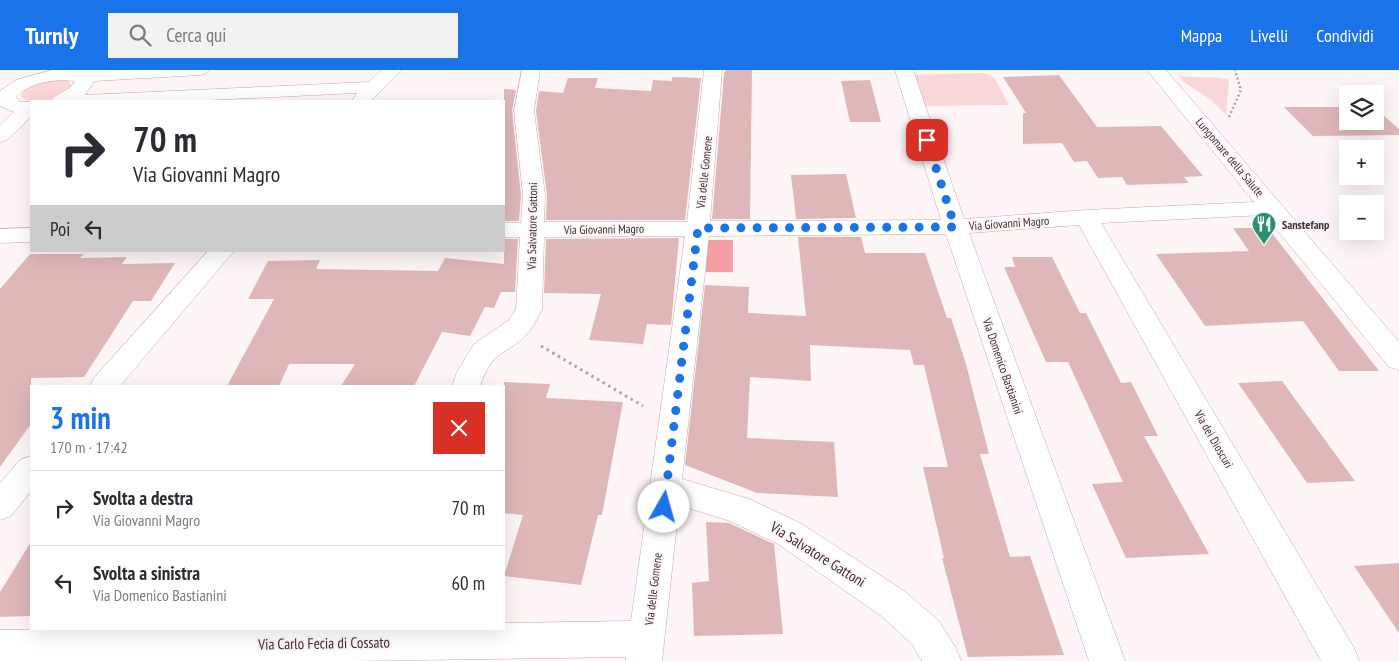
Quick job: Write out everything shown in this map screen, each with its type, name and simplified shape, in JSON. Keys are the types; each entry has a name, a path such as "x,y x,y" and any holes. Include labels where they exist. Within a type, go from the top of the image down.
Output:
{"street":[{"path":"0,80 32,79 59,72 80,76 200,70"},
{"path":"115,100 367,94 392,70"},
{"name":"Via Salvatore Gattoni","path":"466,385 471,372 484,352 511,333 522,321 530,304 534,230 533,177 524,124 525,104 531,70"},
{"name":"Via delle Gomene","path":"646,650 698,228 713,70"},
{"name":"Via Domenico Bastianini","path":"904,70 955,227 1107,661"},
{"name":"Lungomare della Salute","path":"1156,70 1274,208 1399,360"},
{"path":"62,100 82,89 85,80 80,76"},
{"path":"30,108 4,104 9,92 32,79"},
{"path":"0,136 30,108"},
{"name":"Via Giovanni Magro","path":"505,230 955,227 1086,217 1274,208"},
{"name":"Via dei Dioscuri","path":"1086,217 1341,661"},
{"path":"0,236 30,235"},
{"path":"105,385 221,252"},
{"path":"0,506 30,470"},
{"name":"Via Salvatore Gattoni","path":"666,488 738,509 790,534 892,603 925,632 943,661"},
{"name":"Via Carlo Fecia di Cossato","path":"0,648 244,653 646,650"}],"path":[{"path":"522,321 542,348 674,423"}],"shaded area":[{"path":"984,73 995,78 1009,105 922,106 912,75"},
{"path":"1178,75 1229,80 1226,115 1211,100 1184,82"},
{"path":"46,80 67,80 72,85 62,94 48,100 26,100 21,96 25,89"},
{"path":"707,240 733,240 733,272 706,272"}],"building":[{"path":"726,70 752,70 750,219 712,219 724,74"},
{"path":"1059,75 1097,127 1161,126 1203,176 1184,177 1189,183 1127,185 1122,177 1098,178 1087,161 1074,162 1062,143 1023,144 1023,113 1026,113 1003,77"},
{"path":"672,77 701,78 685,220 546,220 547,195 536,111 539,91 563,93 568,78 598,78 595,88 651,91 653,80 672,81"},
{"path":"870,80 881,122 850,122 841,81"},
{"path":"504,89 516,90 512,111 521,195 519,221 505,221"},
{"path":"1284,107 1339,107 1339,130 1384,130 1384,116 1399,129 1399,135 1313,136"},
{"path":"846,174 856,218 796,219 791,175"},
{"path":"1233,228 1268,228 1379,371 1339,371 1303,321 1205,326 1156,254 1249,251"},
{"path":"798,237 861,237 865,253 925,253 947,318 951,318 966,364 989,454 980,454 1010,557 1030,556 1064,655 968,657 942,558 944,558 923,467 948,467 924,365 914,365 910,350 810,345 811,381 750,377 747,438 834,442 838,497 757,493 685,465 705,285 749,287 748,313 806,316"},
{"path":"679,238 671,325 647,324 643,344 589,340 601,294 544,293 546,239"},
{"path":"505,239 518,239 515,292 501,292 494,308 485,307 470,336 442,332 415,385 342,385 355,364 289,364 279,385 228,385 274,299 248,299 268,261 320,260 316,269 438,271 445,258 504,264"},
{"path":"30,254 84,254 80,258 127,257 122,264 175,263 151,301 133,301 84,377 31,378 30,425 0,467 0,289"},
{"path":"1012,257 1052,257 1080,313 1086,313 1121,383 1131,382 1158,436 1144,436 1209,554 1126,558 1092,484 1123,482 1068,362 1046,362 1004,267 1015,267"},
{"path":"1282,381 1355,481 1307,483 1238,383"},
{"path":"504,382 550,384 546,398 623,402 602,515 598,515 581,585 505,576 523,515 505,513"},
{"path":"706,522 729,523 774,544 783,634 694,636 692,583 709,581"},
{"path":"30,544 30,616 0,617 0,592"},
{"path":"1399,563 1399,633 1354,566"}],"place":[{"name":"Sanstefanp","path":"1264,245"}],"route":[{"path":"664,507 698,228 955,227 927,140"}]}
